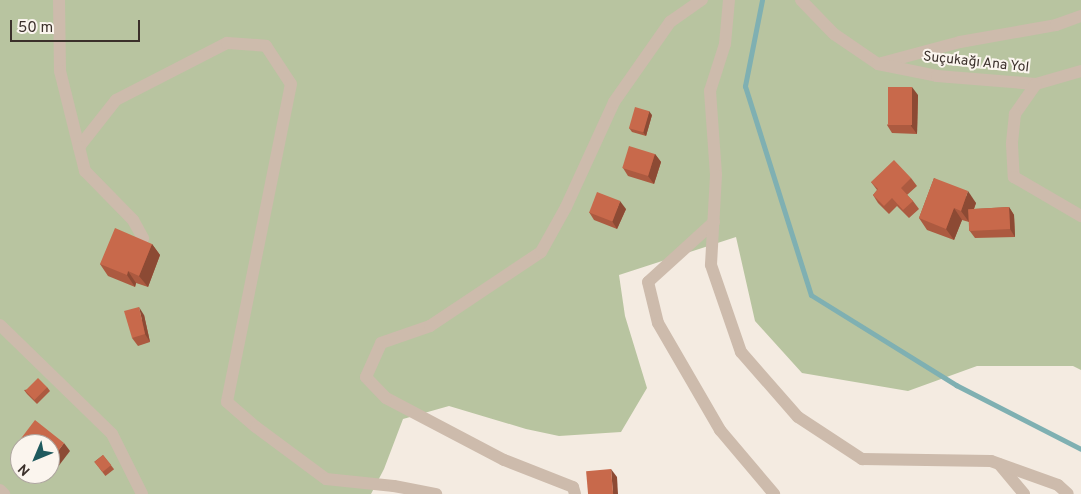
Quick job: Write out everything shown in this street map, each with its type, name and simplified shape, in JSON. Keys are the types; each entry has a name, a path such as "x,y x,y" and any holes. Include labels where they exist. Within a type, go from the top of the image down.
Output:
{"street":[{"path":"59,0 60,71 85,171 133,220 143,238"},
{"path":"575,494 573,487 504,460 386,398 366,377 382,343 430,326 541,252 566,207 614,102 670,22 702,0"},
{"path":"729,0 725,44 710,91 716,175 711,264 741,352 798,417 862,459 991,461 1058,485 1068,494"},
{"name":"Suçukağı Ana Yol","path":"801,0 834,34 878,64 937,76 1036,84 1081,71"},
{"path":"878,64 960,42 1056,24 1081,16"},
{"path":"78,147 116,100 227,43 266,46 291,84 227,402 256,428 326,478 394,486 436,494"},
{"path":"1036,84 1015,114 1012,144 1014,177 1081,216"},
{"path":"714,222 648,282 658,323 720,430 774,494"},
{"path":"0,325 112,434 142,494"},
{"path":"999,464 1024,494"},
{"path":"0,490 4,494"}],"green space":[{"path":"0,0 1081,0 1081,370 1073,366 977,366 908,391 802,373 755,321 736,237 619,275 625,316 647,388 621,432 559,436 526,429 449,406 403,419 384,469 371,494 0,494"}],"building":[{"path":"888,87 912,87 912,125 888,125"},
{"path":"635,107 649,111 643,132 629,128"},
{"path":"629,146 655,154 648,176 622,168"},
{"path":"894,160 911,178 901,188 913,201 903,210 892,198 884,206 873,195 878,189 871,182"},
{"path":"934,178 968,191 961,211 954,208 946,229 919,218"},
{"path":"597,192 620,201 612,221 589,213"},
{"path":"1009,207 1010,229 969,231 968,209"},
{"path":"115,228 152,244 139,276 128,271 127,275 100,264"},
{"path":"139,307 145,334 132,338 124,311"},
{"path":"38,378 47,387 34,400 25,391"},
{"path":"35,420 53,434 24,434"},
{"path":"60,440 64,443 60,448"},
{"path":"103,455 111,465 103,472 94,462"},
{"path":"611,469 613,494 588,494 586,471"}],"waterway":[{"path":"762,0 745,86 811,295 956,385 1081,449"}]}
